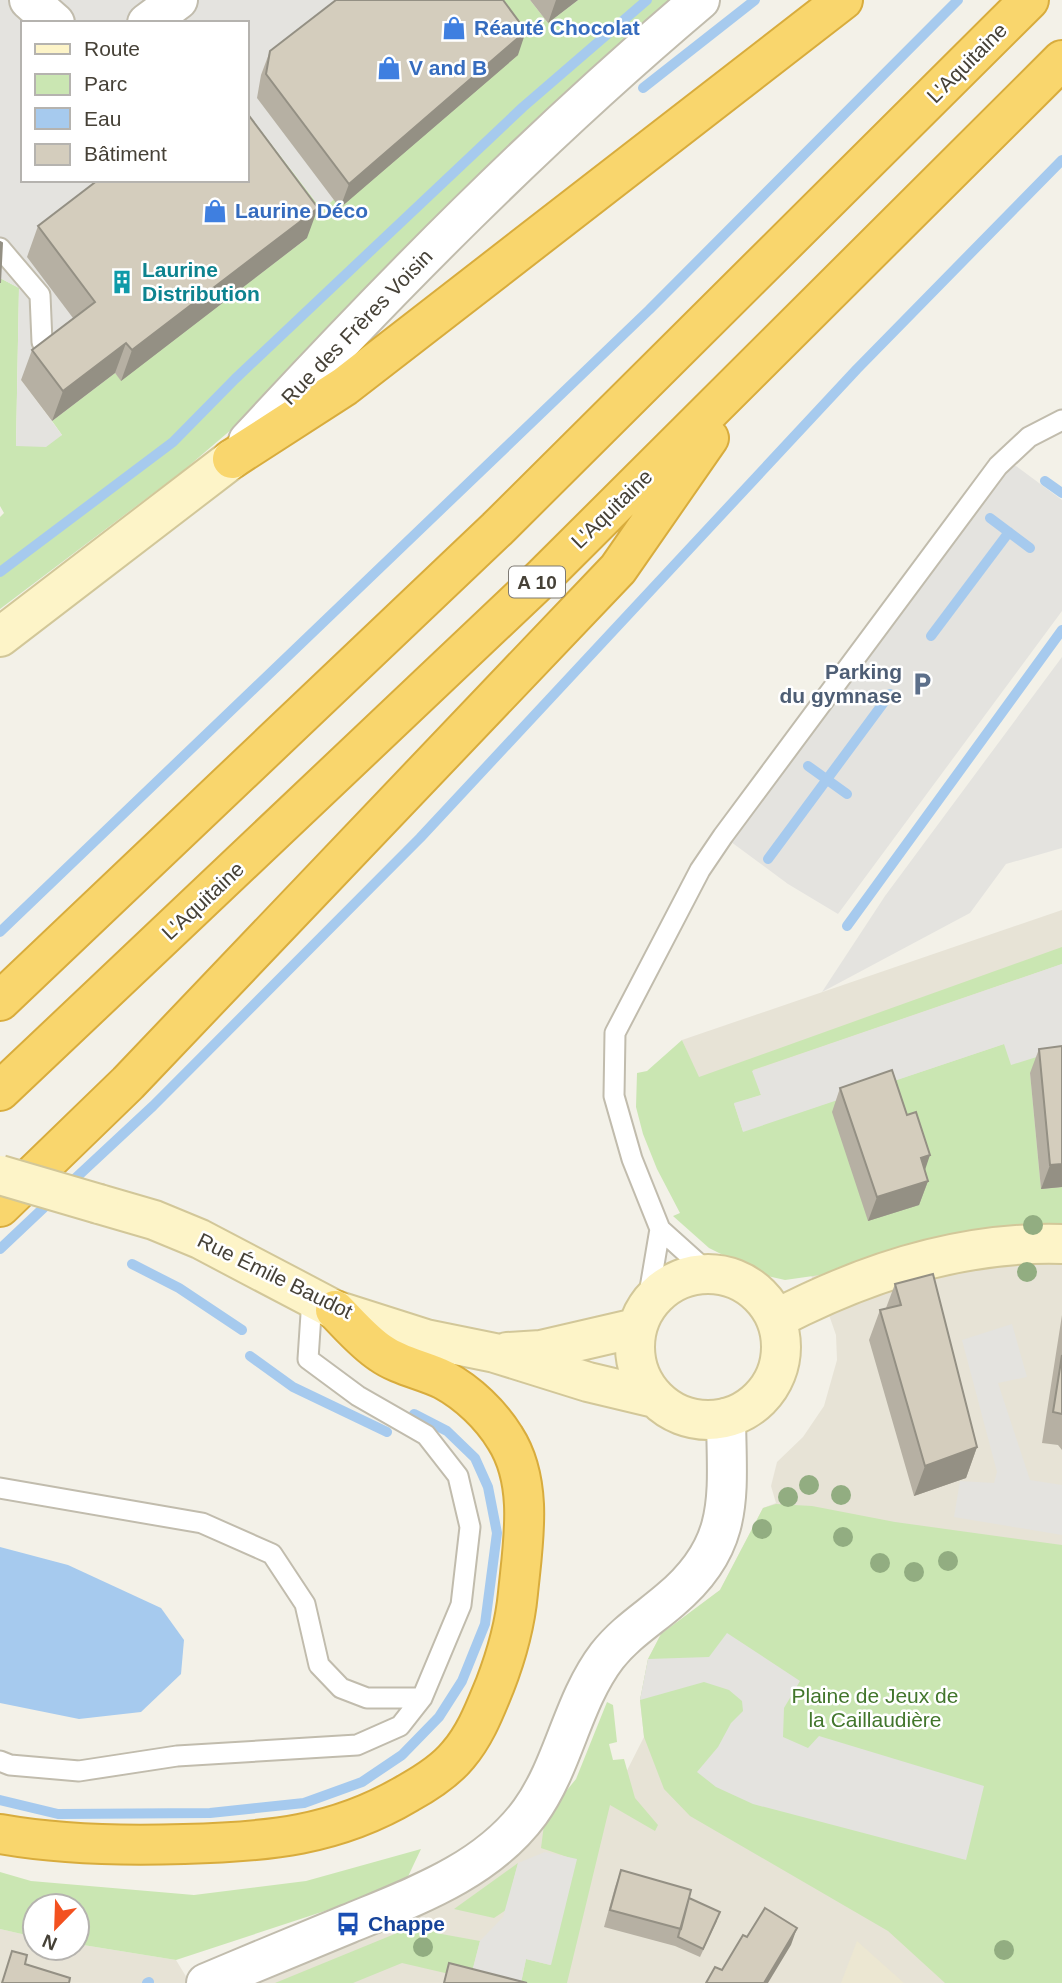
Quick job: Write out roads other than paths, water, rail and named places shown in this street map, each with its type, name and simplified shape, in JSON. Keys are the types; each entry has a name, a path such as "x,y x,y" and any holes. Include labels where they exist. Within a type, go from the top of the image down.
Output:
{"highway":[{"path":"232,458 366,371 843,0"},
{"name":"L'Aquitaine","path":"0,1001 507,519 1029,0"},
{"name":"L'Aquitaine","path":"0,1091 396,719 762,362 1062,60"},
{"path":"0,1207 128,1083 618,569 762,362"},
{"path":"0,1834 38,1841 101,1845 245,1843 294,1837 341,1826 384,1807 429,1781 458,1755 476,1728 499,1675 515,1626 525,1519 521,1477 506,1440 484,1410 446,1381 381,1353 323,1304"}],"street":[{"path":"29,0 53,21"},
{"path":"150,21 178,0"},
{"name":"Rue des Frères Voisin","path":"0,637 232,458 319,364 538,143 700,0"},
{"name":"Rue Émile Baudot","path":"0,1175 154,1220 200,1239 323,1304 426,1339 495,1353 568,1377 655,1398"},
{"path":"776,1319 853,1282 905,1265 999,1247 1062,1244"},
{"path":"709,1273 730,1277 750,1286 765,1301 776,1319 781,1344 778,1368 767,1391 748,1408 726,1418 700,1420 676,1413 655,1398 641,1377 634,1353 642,1317 665,1287 688,1276 709,1273"},
{"name":"Rue Émile Baudot","path":"495,1353 541,1350 642,1317"},
{"path":"206,1983 455,1877 489,1853 517,1826 543,1792 597,1669 630,1630 687,1585 716,1545 727,1499 726,1418"}],"lane":[{"path":"0,248 40,295 42,342"},
{"path":"709,1273 660,1230 632,1159 614,1096 615,1033 700,870 723,836 998,466 1029,437 1062,420"},
{"path":"642,1317 660,1230"},
{"path":"0,1761 10,1765 79,1771 177,1756 357,1745 400,1726 422,1698 461,1605 470,1527 458,1476 426,1435 358,1396 308,1359 323,1304"},
{"path":"0,1488 202,1523 272,1554 305,1604 318,1665 341,1688 367,1698 422,1698"}],"water":[{"path":"0,1547 68,1565 161,1608 184,1640 181,1674 141,1712 79,1719 0,1703"}],"waterway":[{"path":"0,572 173,442 235,379 523,107 647,0"},
{"path":"643,88 755,0"},
{"path":"0,932 649,310 958,0"},
{"path":"66,1187 153,1106 420,838 857,369 1062,160"},
{"path":"1045,481 1062,493"},
{"path":"990,518 1030,548"},
{"path":"931,636 1009,532"},
{"path":"847,926 1062,630"},
{"path":"768,859 890,694"},
{"path":"808,766 847,794"},
{"path":"0,1249 54,1198"},
{"path":"132,1264 179,1288 242,1330"},
{"path":"250,1356 293,1387 387,1432"},
{"path":"0,1800 58,1814 210,1813 304,1803 362,1782 402,1755 439,1717 462,1681 485,1624 497,1533 488,1487 475,1458 447,1431 414,1414"}],"place":[{"name":"Réauté Chocolat","path":"454,28"},
{"name":"V and B","path":"389,68"},
{"name":"Laurine Déco","path":"215,211"},
{"name":"Laurine Distribution","path":"122,282"},
{"name":"Parking du gymnase","path":"922,684"},
{"name":"Chappe","path":"348,1924"}],"park label":[{"name":"Plaine de Jeux de la Caillaudière","path":"875,1708"}]}
